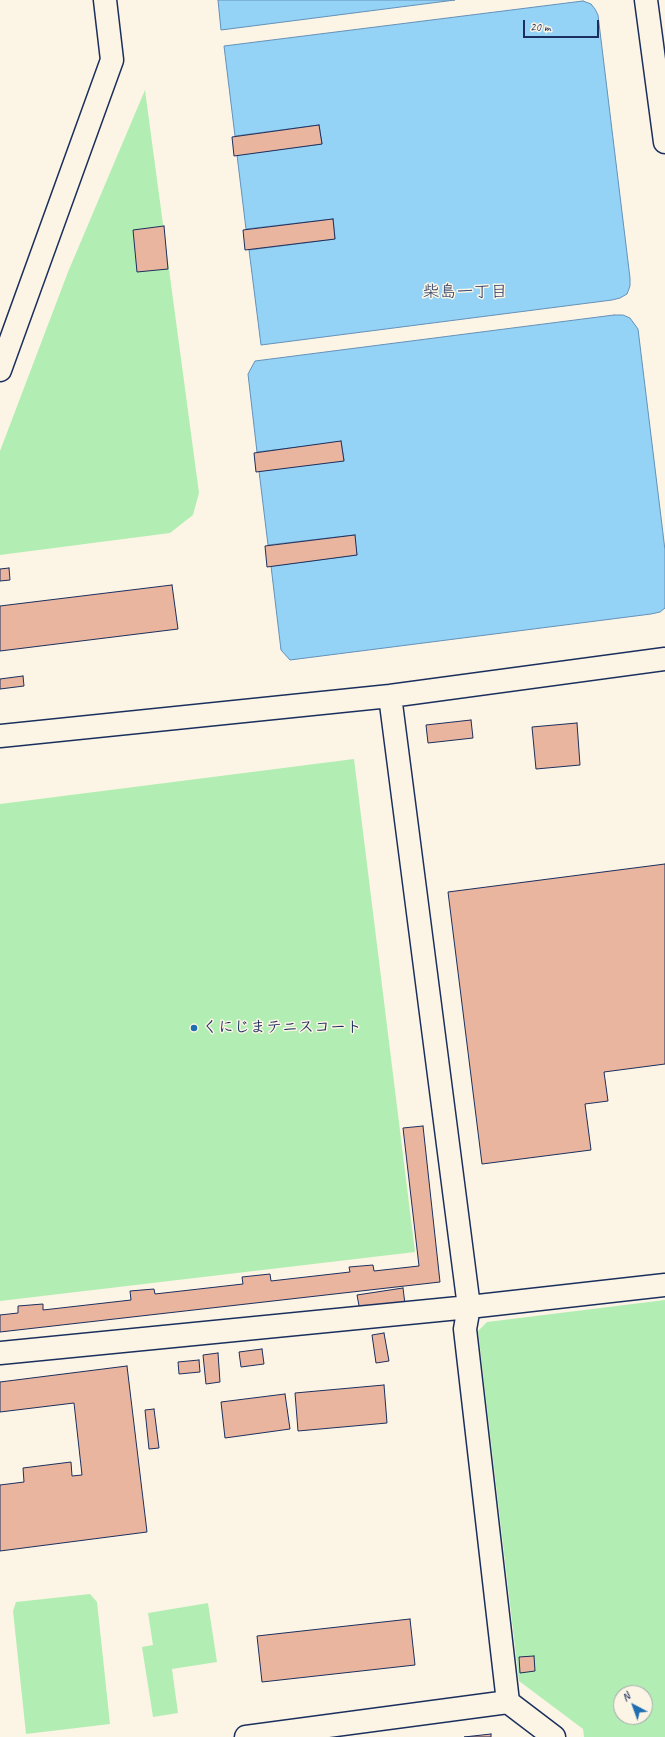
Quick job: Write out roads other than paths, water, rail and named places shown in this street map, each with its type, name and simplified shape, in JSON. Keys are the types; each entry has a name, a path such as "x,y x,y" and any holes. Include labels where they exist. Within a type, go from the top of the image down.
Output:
{"street":[{"path":"0,370 112,60 105,0"},
{"path":"646,0 665,142"},
{"path":"0,736 390,696 665,659"},
{"path":"390,696 469,1307 465,1329 508,1702"},
{"path":"0,1353 469,1307 665,1285"},
{"path":"246,1737 508,1702 554,1737"}],"water":[{"path":"218,0 455,0 221,30"},
{"path":"583,1 591,4 598,15 630,278 630,286 627,294 612,300 261,345 249,250 335,239 333,219 246,229 237,155 322,144 319,125 235,136 224,46"},
{"path":"623,315 630,318 638,329 665,550 665,608 660,612 651,614 290,660 281,650 271,566 357,555 354,535 268,545 259,471 344,460 341,442 257,452 248,374 255,361"}],"place":[{"name":"くにじまテニスコート","path":"194,1028"}],"district":[{"name":"柴島一丁目","path":"465,293"}]}
